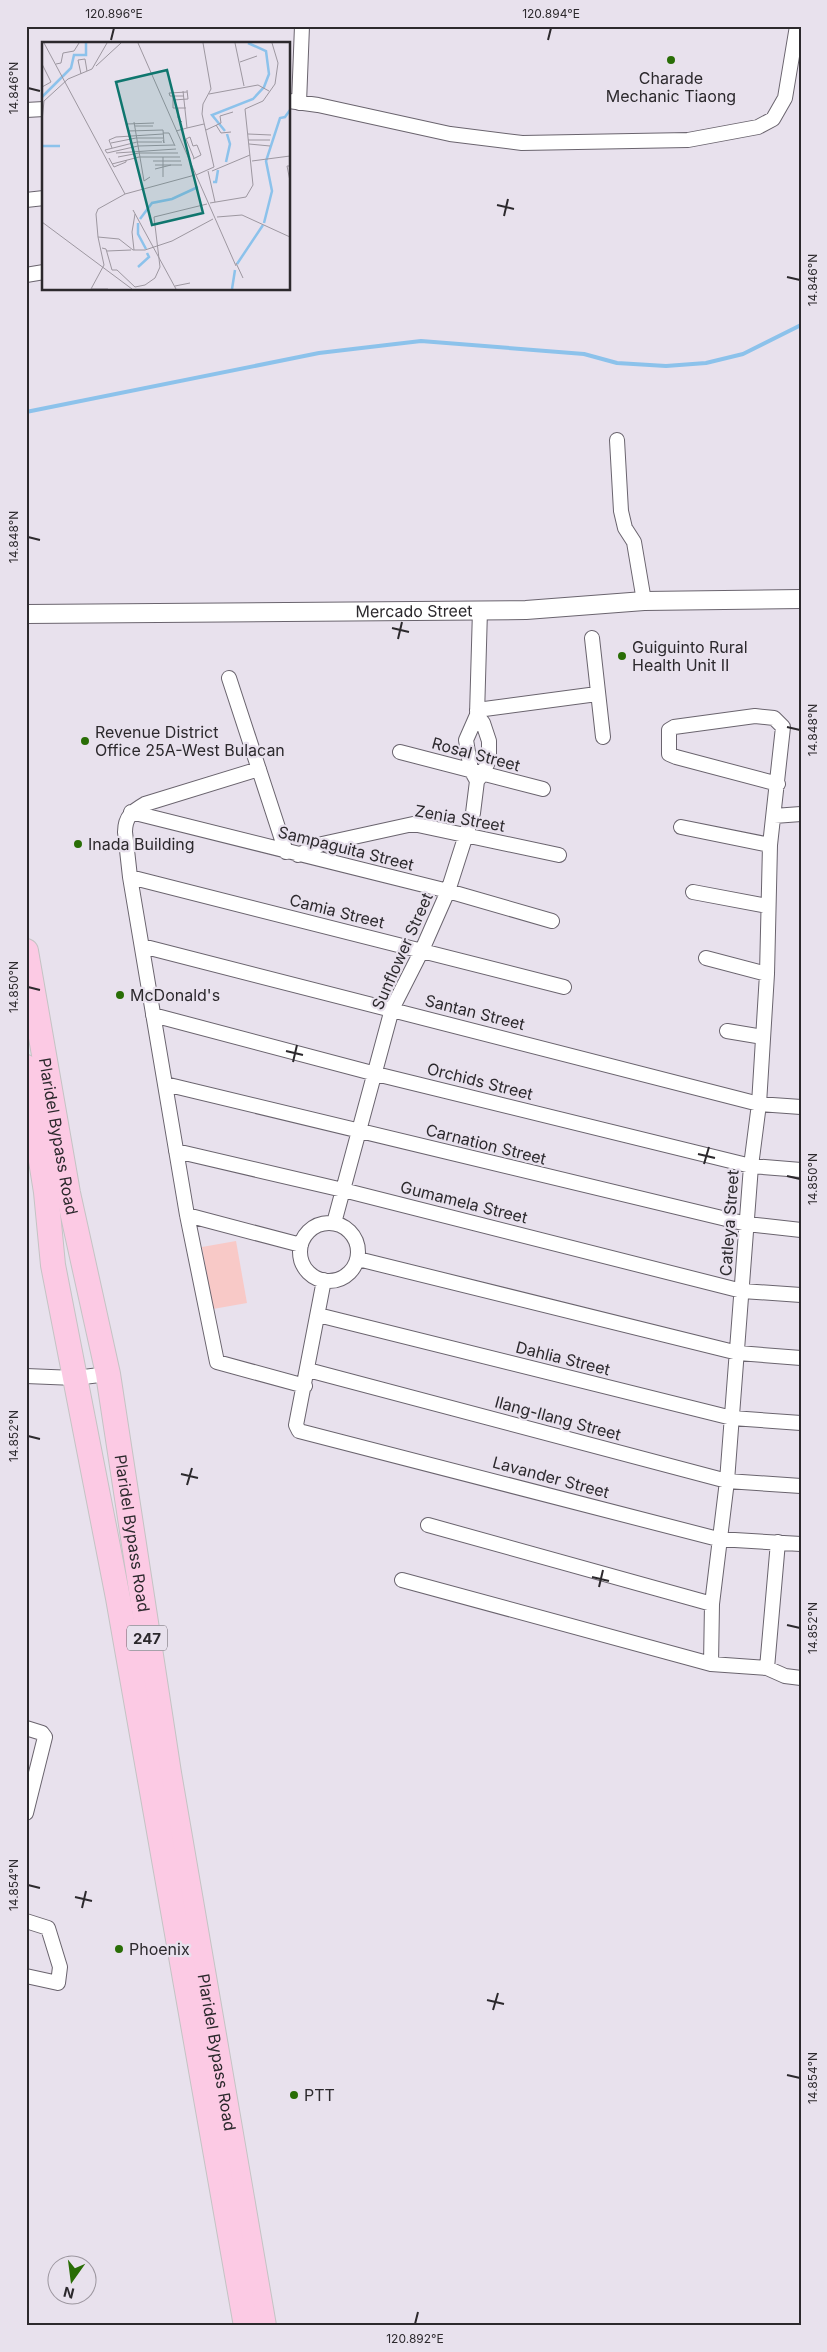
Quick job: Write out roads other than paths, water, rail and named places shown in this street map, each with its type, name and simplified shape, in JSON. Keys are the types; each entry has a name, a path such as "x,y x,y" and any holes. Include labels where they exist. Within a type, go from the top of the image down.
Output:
{"highway":[{"name":"Plaridel Bypass Road","path":"26,951 68,1192 108,1374 167,1763 264,2326"},
{"name":"Plaridel Bypass Road","path":"26,1067 46,1192 53,1265 118,1598 246,2326"}],"street":[{"path":"302,26 294,102 318,105 450,134 522,143 688,140 758,128 773,119 785,98 797,26"},
{"path":"26,110 42,109"},
{"path":"26,200 42,198"},
{"path":"26,275 42,272"},
{"path":"617,440 621,511 625,528 634,542 644,601"},
{"name":"Mercado Street","path":"26,614 526,610 644,601 801,599"},
{"name":"Sunflower Street","path":"334,1223 376,1074 392,1009 422,950 448,891 473,813 477,775 466,740 477,712 480,610"},
{"path":"592,638 603,737"},
{"path":"229,678 259,769 292,853"},
{"path":"477,712 597,694"},
{"name":"Sunflower Street","path":"477,712 489,741 489,760 477,775"},
{"name":"Catleya Street","path":"711,1664 712,1604 718,1539 727,1481 738,1353 746,1224 759,1104 767,974 767,906 770,845 778,784 783,727 774,718 755,716 674,727 669,730 669,754 778,784"},
{"name":"Rosal Street","path":"400,752 477,775 543,789"},
{"path":"259,769 145,804 131,812 125,824 130,877 187,1215 217,1362 305,1386 324,1280"},
{"name":"Sampaguita Street","path":"131,812 448,891 552,921"},
{"path":"774,816 801,814"},
{"name":"Zenia Street","path":"292,853 322,844 413,824 559,855"},
{"path":"681,827 770,845"},
{"name":"Camia Street","path":"130,877 564,987"},
{"path":"692,892 767,906"},
{"name":"Santan Street","path":"142,946 759,1104 801,1107"},
{"path":"706,958 767,974"},
{"name":"Orchids Street","path":"153,1015 376,1074 751,1166 801,1170"},
{"path":"727,1030 763,1037"},
{"name":"Carnation Street","path":"165,1084 746,1224 801,1230"},
{"name":"Gumamela Street","path":"176,1151 343,1190 742,1291 801,1295"},
{"path":"187,1215 301,1245"},
{"path":"334,1223 343,1226 356,1240 358,1258 354,1267 342,1278 324,1280 315,1277 302,1264 301,1245 310,1230 317,1225 334,1223"},
{"path":"358,1258 738,1353 801,1358"},
{"name":"Dahlia Street","path":"318,1315 732,1418 801,1423"},
{"name":"Ilang-Ilang Street","path":"308,1370 727,1481 801,1486"},
{"path":"26,1376 75,1378 108,1374"},
{"name":"Lavander Street","path":"305,1386 296,1428 718,1539 801,1544"},
{"path":"428,1525 712,1604"},
{"path":"767,1668 778,1542"},
{"path":"402,1580 711,1664 767,1668 785,1676 801,1678"},
{"path":"26,1728 42,1733 45,1737 29,1788 26,1813"},
{"path":"26,1921 48,1928 60,1967 58,1983 26,1976"}],"waterway":[{"path":"26,412 319,353 421,341 584,354 617,363 666,366 706,363 743,354 801,325"}],"place":[{"name":"Charade Mechanic Tiaong","path":"671,60"},
{"name":"Guiguinto Rural Health Unit Ⅱ","path":"622,656"},
{"name":"Revenue District Office 25A-West Bulacan","path":"85,741"},
{"name":"Inada Building","path":"78,844"},
{"name":"McDonald's","path":"120,995"},
{"name":"Phoenix","path":"119,1949"},
{"name":"PTT","path":"294,2095"}]}
